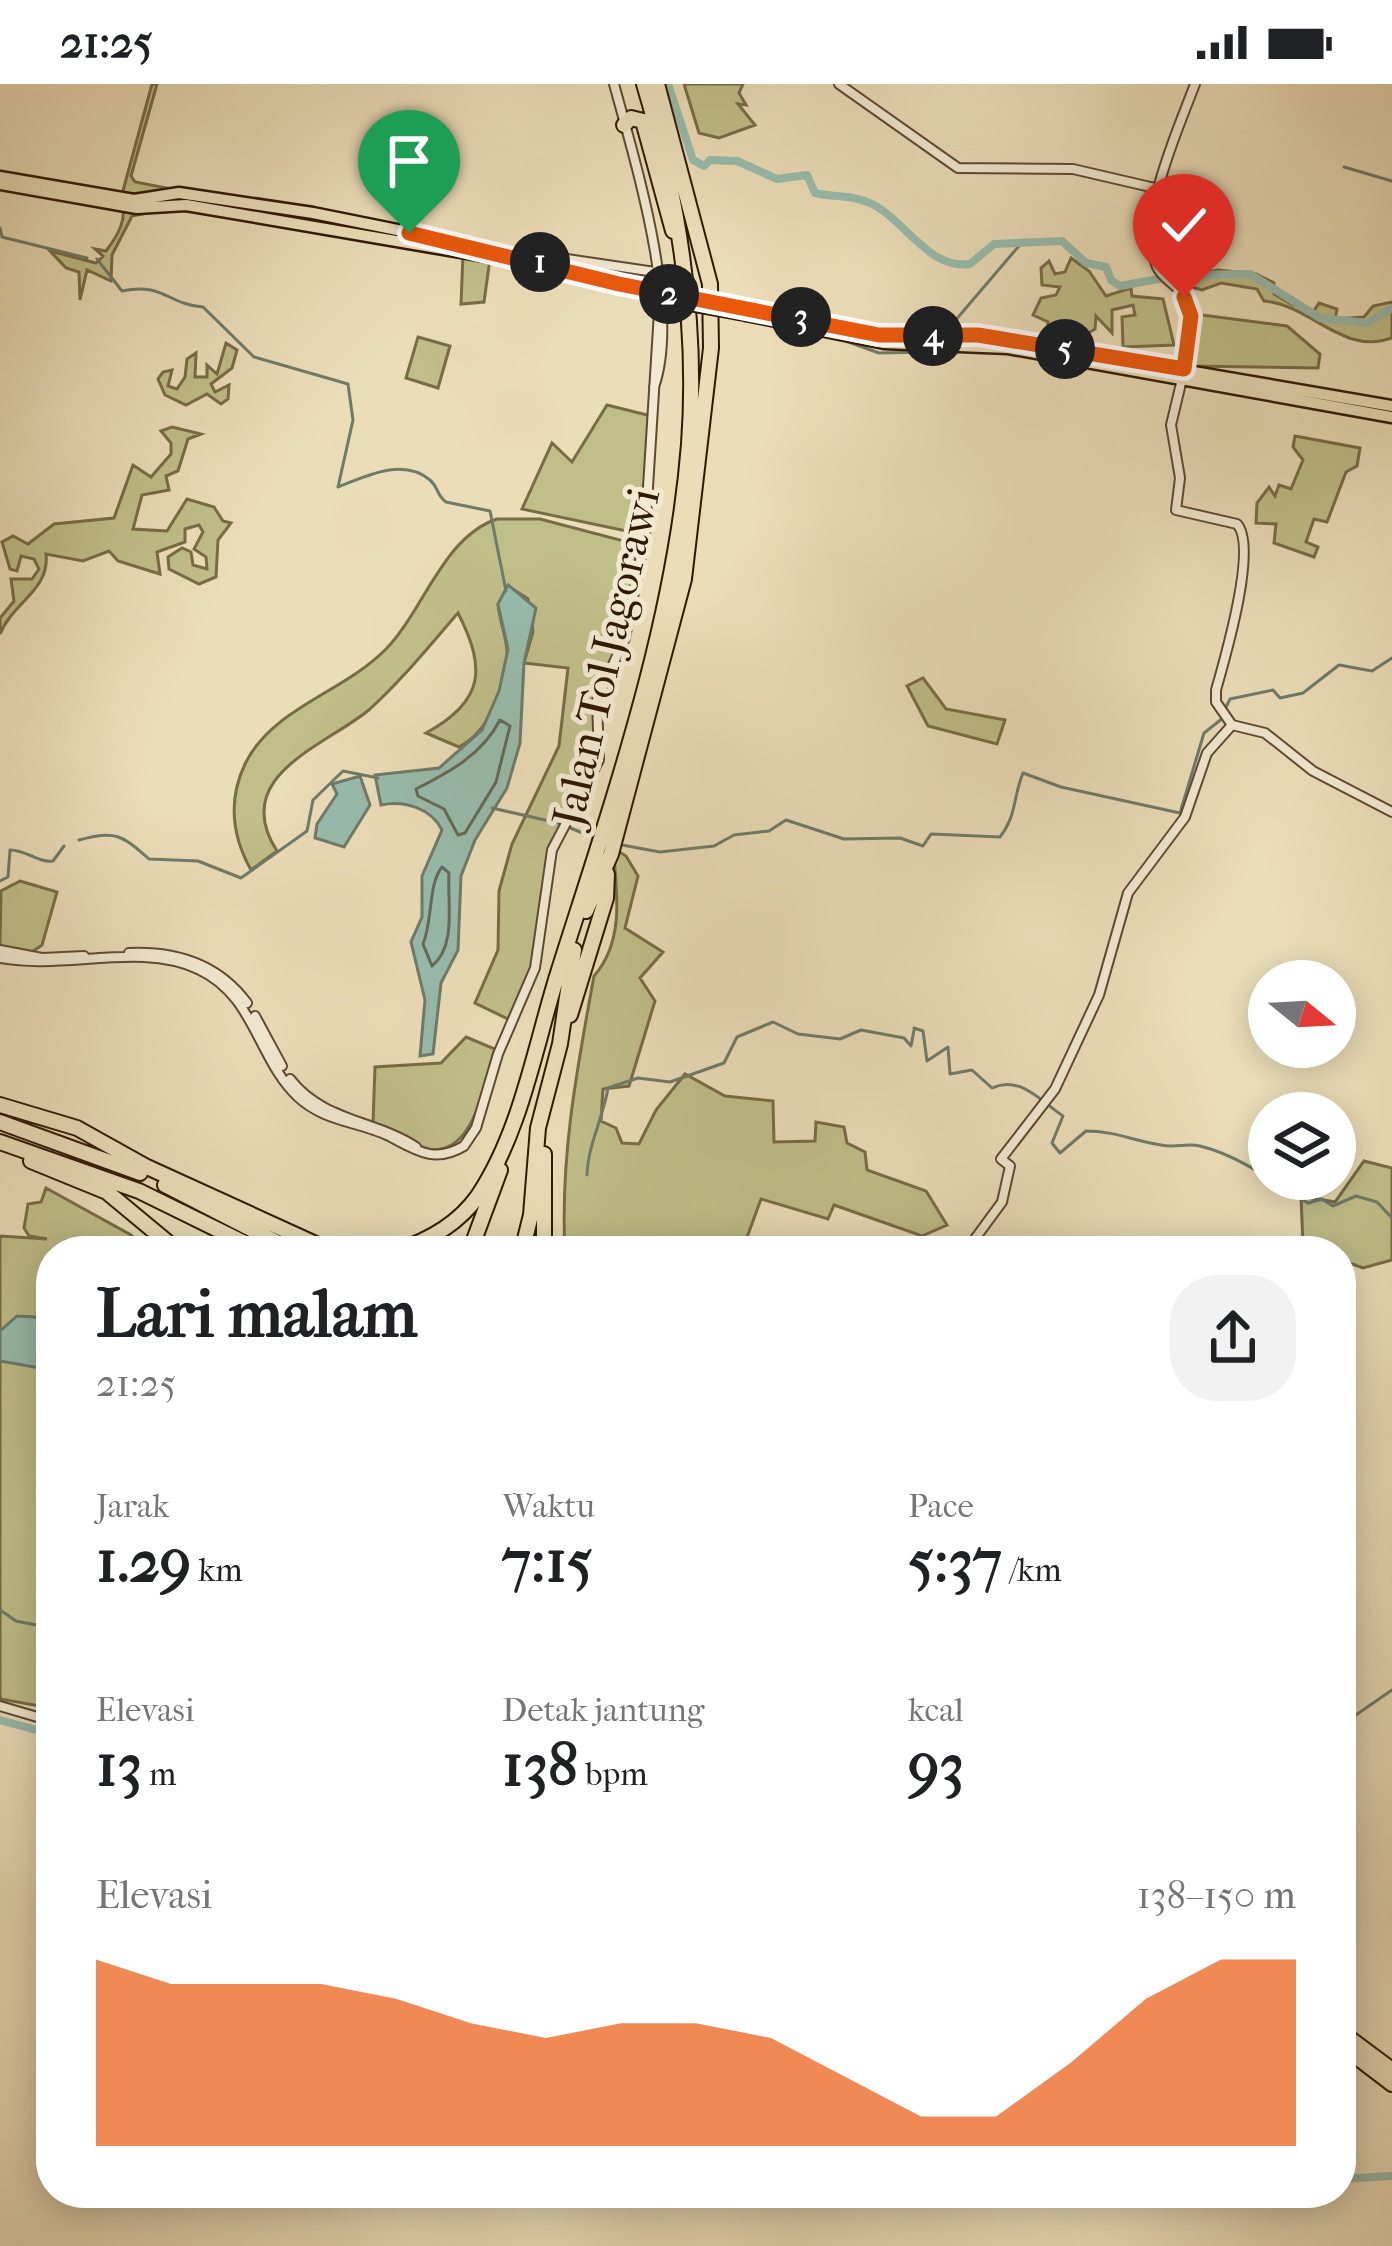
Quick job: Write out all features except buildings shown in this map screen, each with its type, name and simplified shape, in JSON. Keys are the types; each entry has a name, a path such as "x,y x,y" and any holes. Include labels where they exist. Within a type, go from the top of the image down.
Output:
{"highway":[{"name":"Jalan Tol Jagorawi","path":"564,958 605,857 676,546 691,398 684,251 644,84"},
{"name":"Jalan Tol Jagorawi","path":"612,825 684,578 711,349 710,284 657,84"},
{"path":"626,119 643,121 669,222 684,251"},
{"path":"525,1236 571,961 605,857"},
{"path":"545,1236 550,1107 568,1022 606,898 605,857"},
{"path":"427,1236 451,1224 482,1189 509,1129 564,958"},
{"path":"476,1236 529,1092 564,958"},
{"path":"0,1105 77,1128 147,1167 298,1236"},
{"path":"0,1121 110,1159 264,1236"},
{"path":"0,1146 107,1192 160,1236"},
{"path":"0,1146 140,1191 231,1236"},
{"path":"1356,2043 1392,2070"},
{"path":"1356,2056 1392,2084"}],"main road":[{"path":"0,180 134,200 179,193 526,258"},
{"path":"374,232 487,248 645,292 879,335 999,342 1392,406"},
{"path":"742,311 884,343 978,340"},
{"path":"1183,374 1392,417"}],"street":[{"path":"0,954 40,966 152,957 185,964 234,995 292,1091 329,1118 436,1156 464,1146 535,968 545,874 560,832 599,760 597,700 632,615 653,461 654,388 665,345 654,244 614,84"},
{"path":"839,84 958,168 1073,169 1159,189"},
{"path":"1195,84 1159,189 1153,223 1156,262 1182,293 1191,316 1171,424 1180,478 1176,510 1237,524 1244,536 1236,616 1216,690 1232,725 1264,733 1312,771 1392,812"},
{"path":"526,258 655,272"},
{"path":"976,1236 1009,1187 1010,1166 1001,1159 1049,1096 1099,994 1125,901 1186,814 1209,750 1232,725"},
{"path":"0,1706 36,1717"}],"shaded area":[{"path":"152,84 157,84 131,176 135,182 472,246 655,272 653,291 532,260 490,259 484,302 461,304 463,254 187,205 132,216 112,255 111,281 87,270 80,300 79,272 66,268 50,251 96,263 103,256 95,249 106,251 115,238"},
{"path":"684,84 743,84 739,93 746,105 738,104 755,125 719,138 699,133"},
{"path":"1071,258 1089,271 1106,296 1131,288 1132,296 1163,299 1174,345 1123,347 1122,317 1135,315 1133,305 1112,310 1112,333 1096,316 1095,329 1085,335 1063,330 1045,344 1048,322 1033,315 1041,298 1056,295 1060,287 1042,285 1041,268 1049,261 1055,274 1065,272"},
{"path":"1218,270 1256,274 1274,283 1274,294 1293,305 1297,301 1312,314 1319,303 1337,309 1335,319 1364,317 1373,306 1392,302 1392,338 1374,342 1342,335 1281,304 1264,301 1257,289 1221,283 1202,290 1191,287 1190,276"},
{"path":"1202,315 1287,326 1320,354 1318,368 1188,366 1194,318"},
{"path":"418,337 450,346 438,388 406,378"},
{"path":"226,343 237,350 232,368 211,384 215,392 229,385 228,399 221,404 207,394 186,405 165,395 158,379 163,372 172,370 168,386 177,389 185,377 187,359 196,353 195,377 207,377 207,365 217,374"},
{"path":"607,405 655,417 645,535 522,509 552,443 572,462"},
{"path":"172,427 201,434 188,439 178,471 166,476 169,490 142,495 133,529 167,531 187,499 214,507 223,521 231,523 218,540 216,577 199,584 169,569 168,557 182,548 191,552 193,565 207,569 206,557 194,549 203,532 199,525 185,529 185,542 157,552 160,574 118,561 109,551 83,561 46,554 37,587 0,634 0,618 14,601 11,579 32,579 39,569 34,559 21,556 17,571 10,569 2,542 13,536 28,544 54,524 114,518 133,465 151,477 171,454 171,443 161,431"},
{"path":"1295,436 1360,448 1357,466 1346,472 1327,522 1314,519 1306,542 1318,547 1314,557 1274,543 1276,524 1256,523 1257,503 1269,487 1275,496 1279,485 1291,489 1303,460 1293,447"},
{"path":"497,519 540,519 643,546 632,615 599,691 599,760 552,852 535,968 512,1021 475,1003 498,950 499,891 512,844 559,746 568,668 524,663 533,632 528,599 508,586 498,604 507,647 504,679 488,719 470,740 459,747 426,733 460,708 475,682 473,650 458,613 370,709 289,765 274,782 265,802 265,825 277,851 251,870 234,818 240,777 257,745 290,715 386,649 462,541"},
{"path":"923,678 946,709 1005,720 997,744 928,726 907,686"},
{"path":"613,848 626,856 638,876 625,928 663,952 640,978 655,1001 629,1086 603,1089 601,1121 616,1128 622,1143 639,1144 656,1110 685,1074 725,1096 773,1101 774,1142 815,1141 816,1122 844,1127 847,1143 865,1152 867,1170 926,1191 947,1225 922,1236 834,1205 828,1219 761,1199 747,1236 565,1236 567,1147 576,1079 594,976 615,931"},
{"path":"20,881 57,892 42,945 32,952 0,946 1,891"},
{"path":"466,1037 495,1049 475,1114 456,1142 442,1149 425,1149 373,1123 375,1067 441,1063"},
{"path":"1364,1161 1392,1168 1392,1260 1363,1268 1356,1265 1356,1236 1303,1236 1301,1200 1356,1200 1356,1172"},
{"path":"46,1188 132,1236 29,1236 24,1228 28,1204 41,1202"},
{"path":"0,1236 36,1238 36,1705 0,1699"}],"water":[{"path":"508,585 536,608 524,663 520,743 507,788 475,840 461,876 458,950 441,983 433,1054 420,1056 425,1000 411,942 422,917 422,876 442,830 416,807 381,805 375,775 439,768 482,730 499,691 508,649 498,604"},
{"path":"360,776 370,805 344,847 315,838 317,824 337,794 332,784"},
{"path":"17,1316 36,1318 36,1367 0,1361 0,1331"}],"waterway":[{"path":"668,84 693,160 704,166 710,160 737,161 777,179 807,175 815,193 872,204 942,260 970,264 994,244 1062,241 1086,263 1106,267 1111,280 1120,286 1180,275 1250,274 1320,318 1368,323 1392,308"},
{"path":"1344,167 1392,181"},
{"path":"0,228 2,237 87,258"},
{"path":"954,322 1024,240"},
{"path":"97,259 122,291 147,289 203,307 254,357 348,384 353,420 338,487 384,471 408,470 430,480 446,502 490,511 506,591"},
{"path":"744,321 760,323"},
{"path":"840,339 879,353 929,352"},
{"path":"1225,709 1230,699 1273,690 1280,698 1303,693 1339,665 1372,671 1392,658"},
{"path":"622,845 660,852 714,846 734,835 769,831 786,820 844,839 900,838 923,846 931,834 1000,837 1023,773 1061,787 1180,813 1204,733 1223,718"},
{"path":"79,840 117,837 149,859 198,861 241,878 307,831 313,800 343,771 378,778"},
{"path":"492,808 558,823 595,838"},
{"path":"0,881 8,877 10,850 53,861 64,846"},
{"path":"587,1175 608,1088 638,1078 670,1082 724,1063 737,1037 773,1022 798,1034 840,1039 861,1030 904,1038 911,1046 914,1030"},
{"path":"914,1028 923,1031 927,1061 948,1047 950,1074 972,1070 992,1088 1021,1087 1063,1116 1052,1143 1060,1153 1086,1131 1166,1146 1200,1146 1243,1163 1308,1203 1322,1199 1333,1206 1356,1196 1377,1202 1392,1218"},
{"path":"0,1610 16,1621 36,1625"},
{"path":"1356,1715 1392,1690"},
{"path":"0,1720 36,1730"},
{"path":"1356,2178 1392,2176"}],"route":[{"path":"409,233 487,248 619,284 879,335 978,335 1184,369 1191,316 1184,297"}]}
